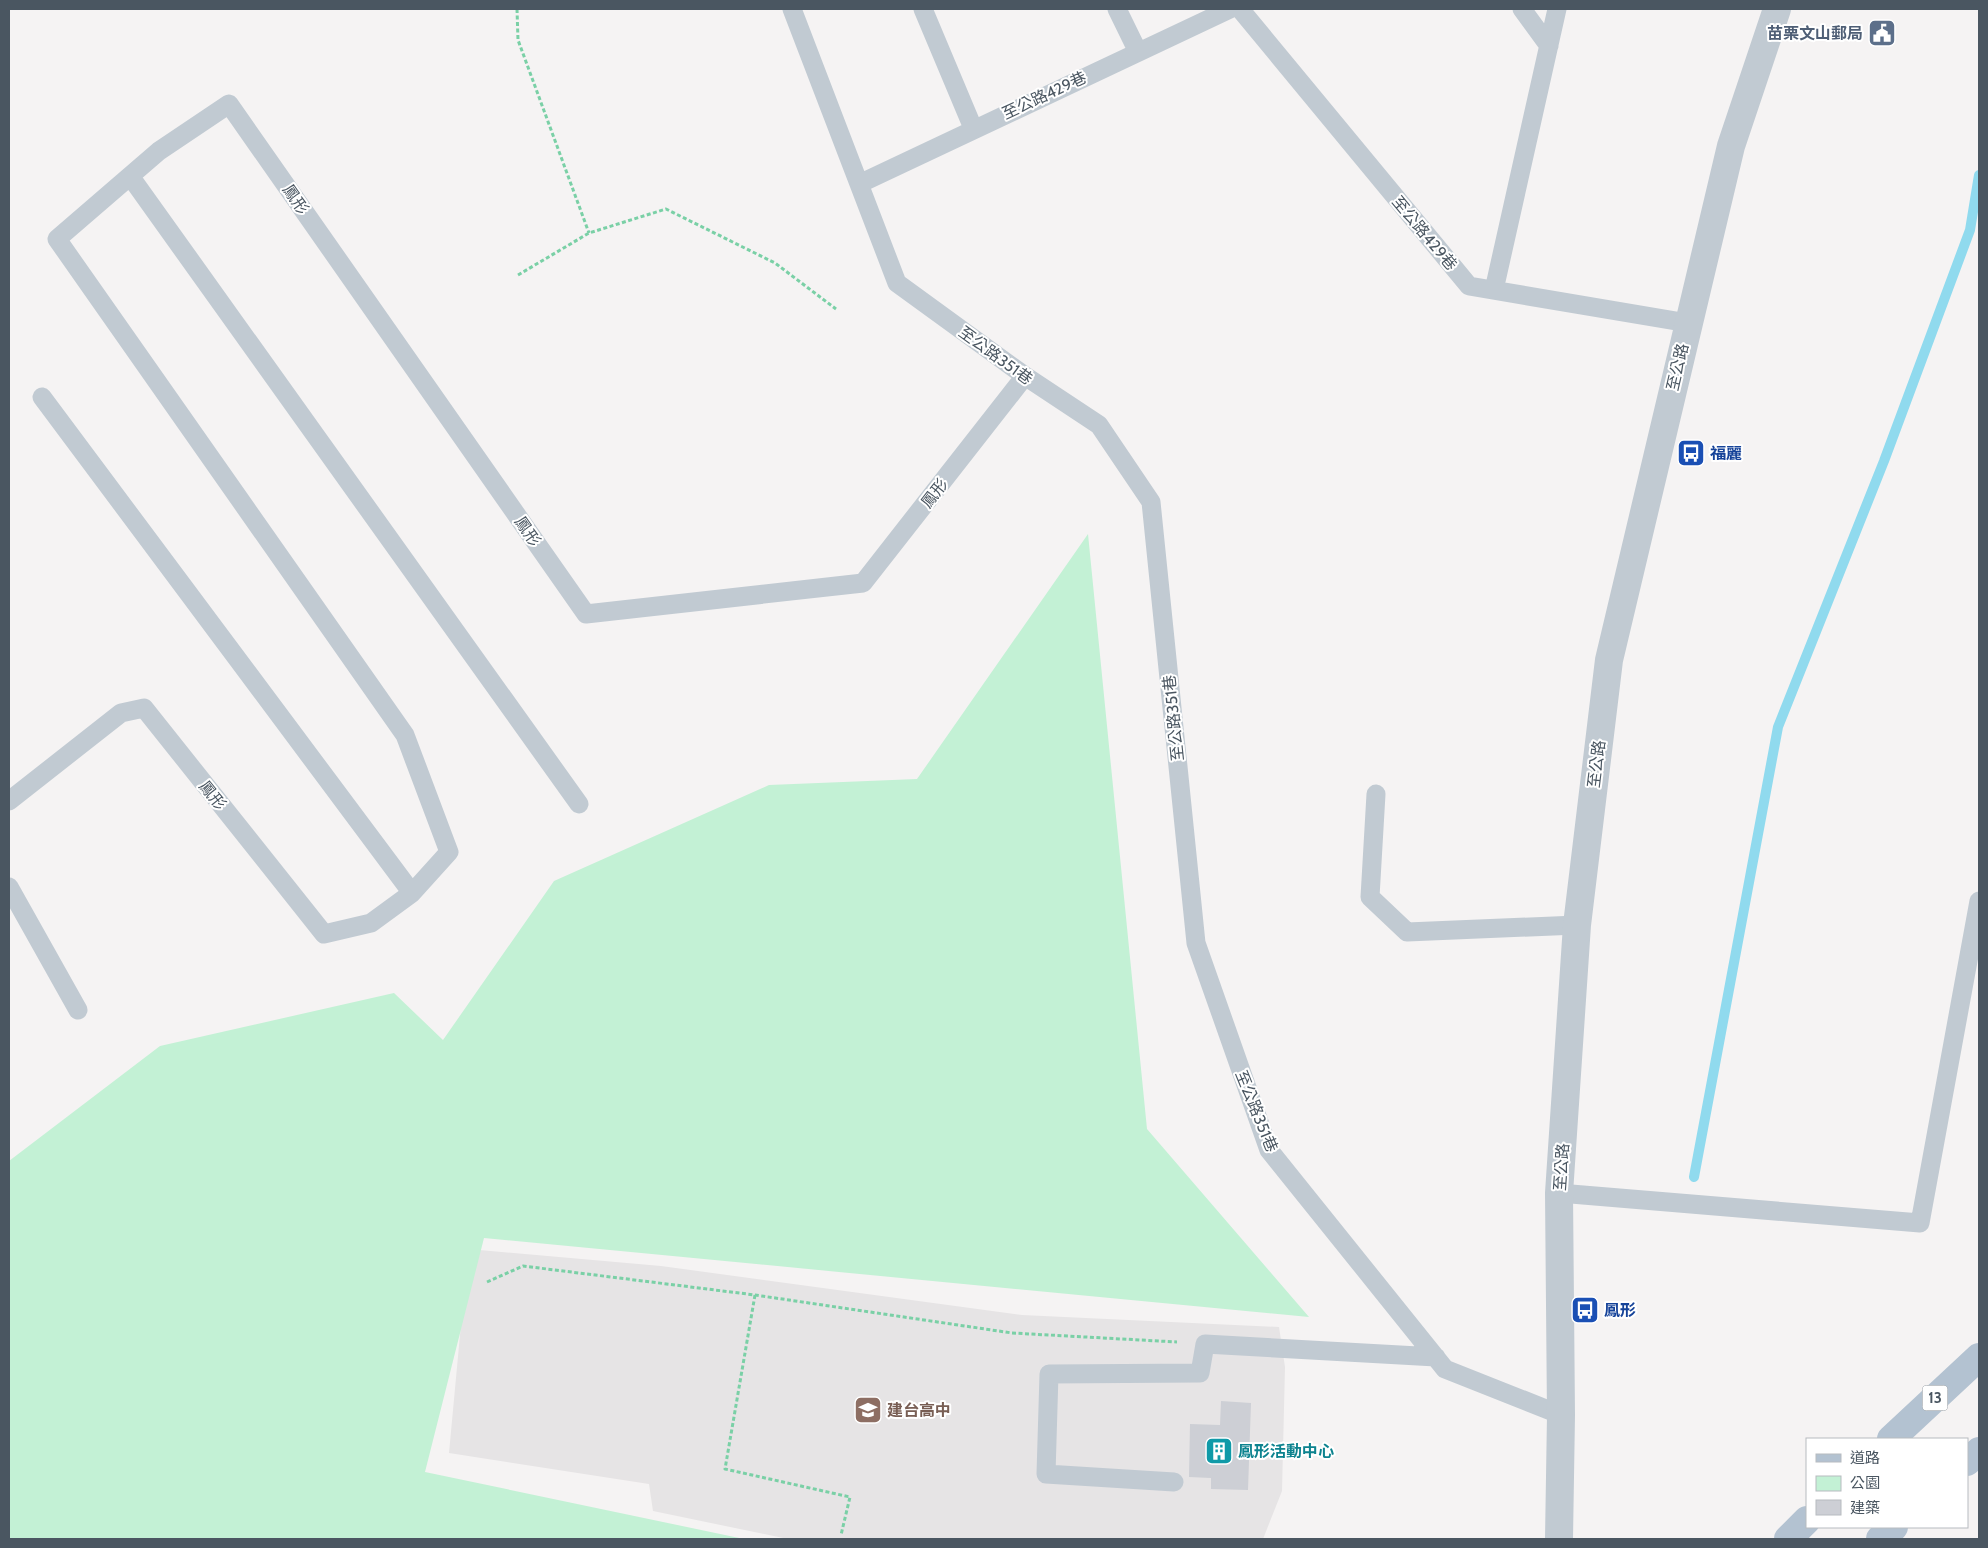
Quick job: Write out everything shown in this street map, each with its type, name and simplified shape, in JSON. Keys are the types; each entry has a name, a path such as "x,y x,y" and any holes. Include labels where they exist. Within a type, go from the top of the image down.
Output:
{"main road":[{"name":"13","path":"1892,1438 1979,1357"},
{"path":"1968,1461 1979,1451"},
{"path":"1788,1539 1806,1521"},
{"path":"1880,1539 1893,1528"}],"street":[{"name":"至公路","path":"1559,1539 1562,1415 1559,1193 1577,925 1609,660 1731,146 1777,9"}],"lane":[{"name":"至公路351巷","path":"792,9 897,283 1025,376 1099,425 1151,502 1196,943 1269,1150 1445,1369 1562,1415"},
{"path":"923,9 974,128"},
{"path":"1117,9 1138,52"},
{"name":"至公路429巷","path":"859,184 974,128 1230,9"},
{"name":"至公路429巷","path":"1240,9 1469,286 1688,323"},
{"path":"1522,9 1549,46"},
{"path":"1494,290 1557,9"},
{"name":"鳳形","path":"9,801 121,713 144,708 324,934 372,923 412,893 449,852 405,735 57,238 159,151 230,104 586,614 863,584 1025,376"},
{"path":"130,176 579,804"},
{"path":"42,397 412,893"},
{"path":"1376,794 1370,897 1407,932 1577,925"},
{"path":"9,887 78,1010"},
{"path":"1559,1193 1920,1224 1979,900"},
{"path":"1174,1482 1046,1474 1049,1374 1200,1373 1205,1344 1436,1357"}],"path":[{"path":"517,9 518,40 589,233"},
{"path":"518,275 589,233 666,209 775,264 836,309"},
{"path":"487,1282 524,1266 755,1295 1012,1333 1205,1344"},
{"path":"755,1295 725,1470 850,1497 842,1535"}],"shaded area":[{"name":"建台高中","path":"468,1249 661,1266 1022,1315 1279,1327 1285,1367 1282,1491 1263,1539 788,1539 653,1511 649,1484 449,1453"}],"green space":[{"path":"1088,534 1147,1129 1309,1317 484,1238 425,1472 744,1539 9,1539 9,1161 160,1046 394,993 443,1040 554,881 769,785 917,779"}],"building":[{"name":"鳳形活動中心","path":"1221,1401 1251,1403 1248,1490 1211,1489 1211,1478 1189,1477 1190,1424 1220,1425"}],"waterway":[{"path":"1694,1177 1778,727 1884,461 1970,230 1979,175"}],"place":[{"name":"苗栗文山郵局","path":"1882,33"},
{"name":"福麗","path":"1691,453"},
{"name":"鳳形","path":"1585,1310"},
{"name":"建台高中","path":"868,1410"},
{"name":"鳳形活動中心","path":"1219,1451"}]}
